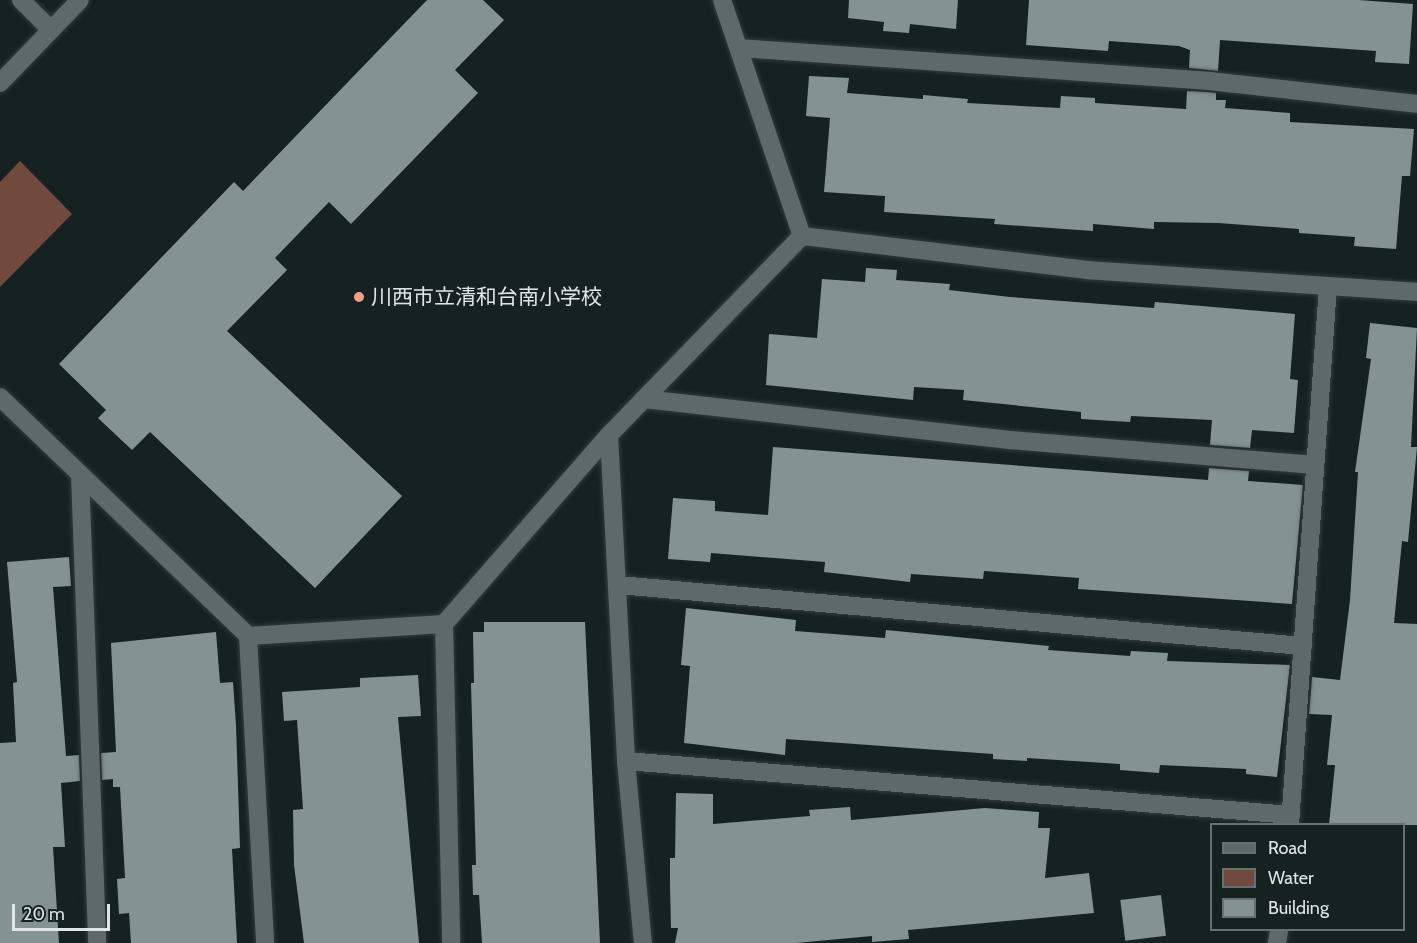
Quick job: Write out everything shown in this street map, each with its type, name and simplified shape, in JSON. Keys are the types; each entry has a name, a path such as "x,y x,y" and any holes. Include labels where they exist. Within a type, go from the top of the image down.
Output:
{"street":[{"path":"21,0 51,30"},
{"path":"0,83 80,0"},
{"path":"722,0 802,236"},
{"path":"739,48 1209,81 1417,104"},
{"path":"802,236 1087,270 1417,292"},
{"path":"451,943 444,624 609,435 802,236"},
{"path":"626,761 1291,820 1328,286"},
{"path":"0,397 248,636 264,943"},
{"path":"644,399 1010,440 1315,465"},
{"path":"609,435 619,585 626,761 643,943"},
{"path":"80,474 97,943"},
{"path":"619,585 1303,646"},
{"path":"248,636 444,624"}],"water":[{"path":"20,161 72,214 0,287 0,182"}],"building":[{"path":"427,0 483,0 504,20 455,70 478,93 351,224 329,202 275,258 287,270 227,331 402,496 315,588 150,432 132,450 98,418 106,410 59,364 234,182 243,191"},
{"path":"849,0 958,0 956,29 910,24 909,33 883,31 884,22 848,18"},
{"path":"1029,0 1359,0 1413,4 1409,64 1375,62 1376,51 1220,40 1218,71 1189,68 1190,50 1179,46 1109,41 1108,51 1026,45"},
{"path":"809,76 849,78 847,93 923,99 923,95 968,99 967,103 1060,108 1061,96 1095,98 1095,103 1186,109 1187,91 1208,92 1216,93 1216,100 1226,100 1225,108 1290,113 1290,122 1414,129 1410,176 1402,176 1396,249 1354,246 1355,237 1299,233 1299,229 1218,223 1154,222 1154,229 1093,224 1093,231 994,224 995,219 884,212 885,196 824,192 830,118 806,116"},
{"path":"866,268 897,270 896,280 950,284 949,290 1010,297 1154,308 1155,302 1295,314 1290,379 1298,380 1294,433 1252,430 1250,448 1210,445 1212,420 1131,416 1130,422 1081,419 1081,412 963,400 964,390 914,387 913,400 766,385 769,334 817,338 822,279 865,282"},
{"path":"1370,323 1417,328 1411,447 1417,447 1408,542 1402,541 1394,623 1417,624 1417,825 1329,823 1335,765 1327,765 1332,715 1309,714 1312,677 1340,680 1350,600 1358,472 1355,472 1371,359 1366,358"},
{"path":"773,447 1208,480 1209,468 1249,471 1248,481 1303,485 1292,604 1078,589 1079,578 984,571 983,579 911,574 910,582 824,572 825,562 711,553 710,562 668,559 673,498 715,501 715,511 768,515"},
{"path":"69,557 71,586 53,587 66,756 79,755 80,781 61,783 65,847 53,847 59,943 0,943 0,743 16,742 13,683 17,682 7,562"},
{"path":"686,608 796,620 795,631 885,638 886,630 1049,646 1048,650 1130,656 1131,651 1168,653 1167,661 1290,665 1277,777 1246,774 1246,769 1160,765 1159,773 1120,770 1120,764 1027,758 1027,761 993,759 993,754 786,739 785,755 684,743 690,666 681,665"},
{"path":"484,622 585,622 600,943 482,943 479,895 473,895 472,865 476,865 471,683 474,683 473,632 484,632"},
{"path":"216,632 220,683 233,682 236,725 240,848 232,849 237,943 131,943 129,913 119,914 117,879 125,878 120,787 113,787 113,779 102,780 101,753 116,752 111,643"},
{"path":"418,675 421,716 398,717 419,943 304,943 294,865 293,810 303,809 297,720 284,721 282,692 360,687 360,678"},
{"path":"676,793 713,794 713,824 810,816 809,810 850,807 851,820 985,808 1039,812 1038,828 1050,828 1045,878 1089,873 1094,913 908,930 909,939 872,942 872,936 796,943 675,943 678,928 671,928 670,858 675,858"},
{"path":"1161,895 1166,936 1125,941 1120,900"}],"place":[{"name":"川西市立清和台南小学校","path":"359,297"}]}
